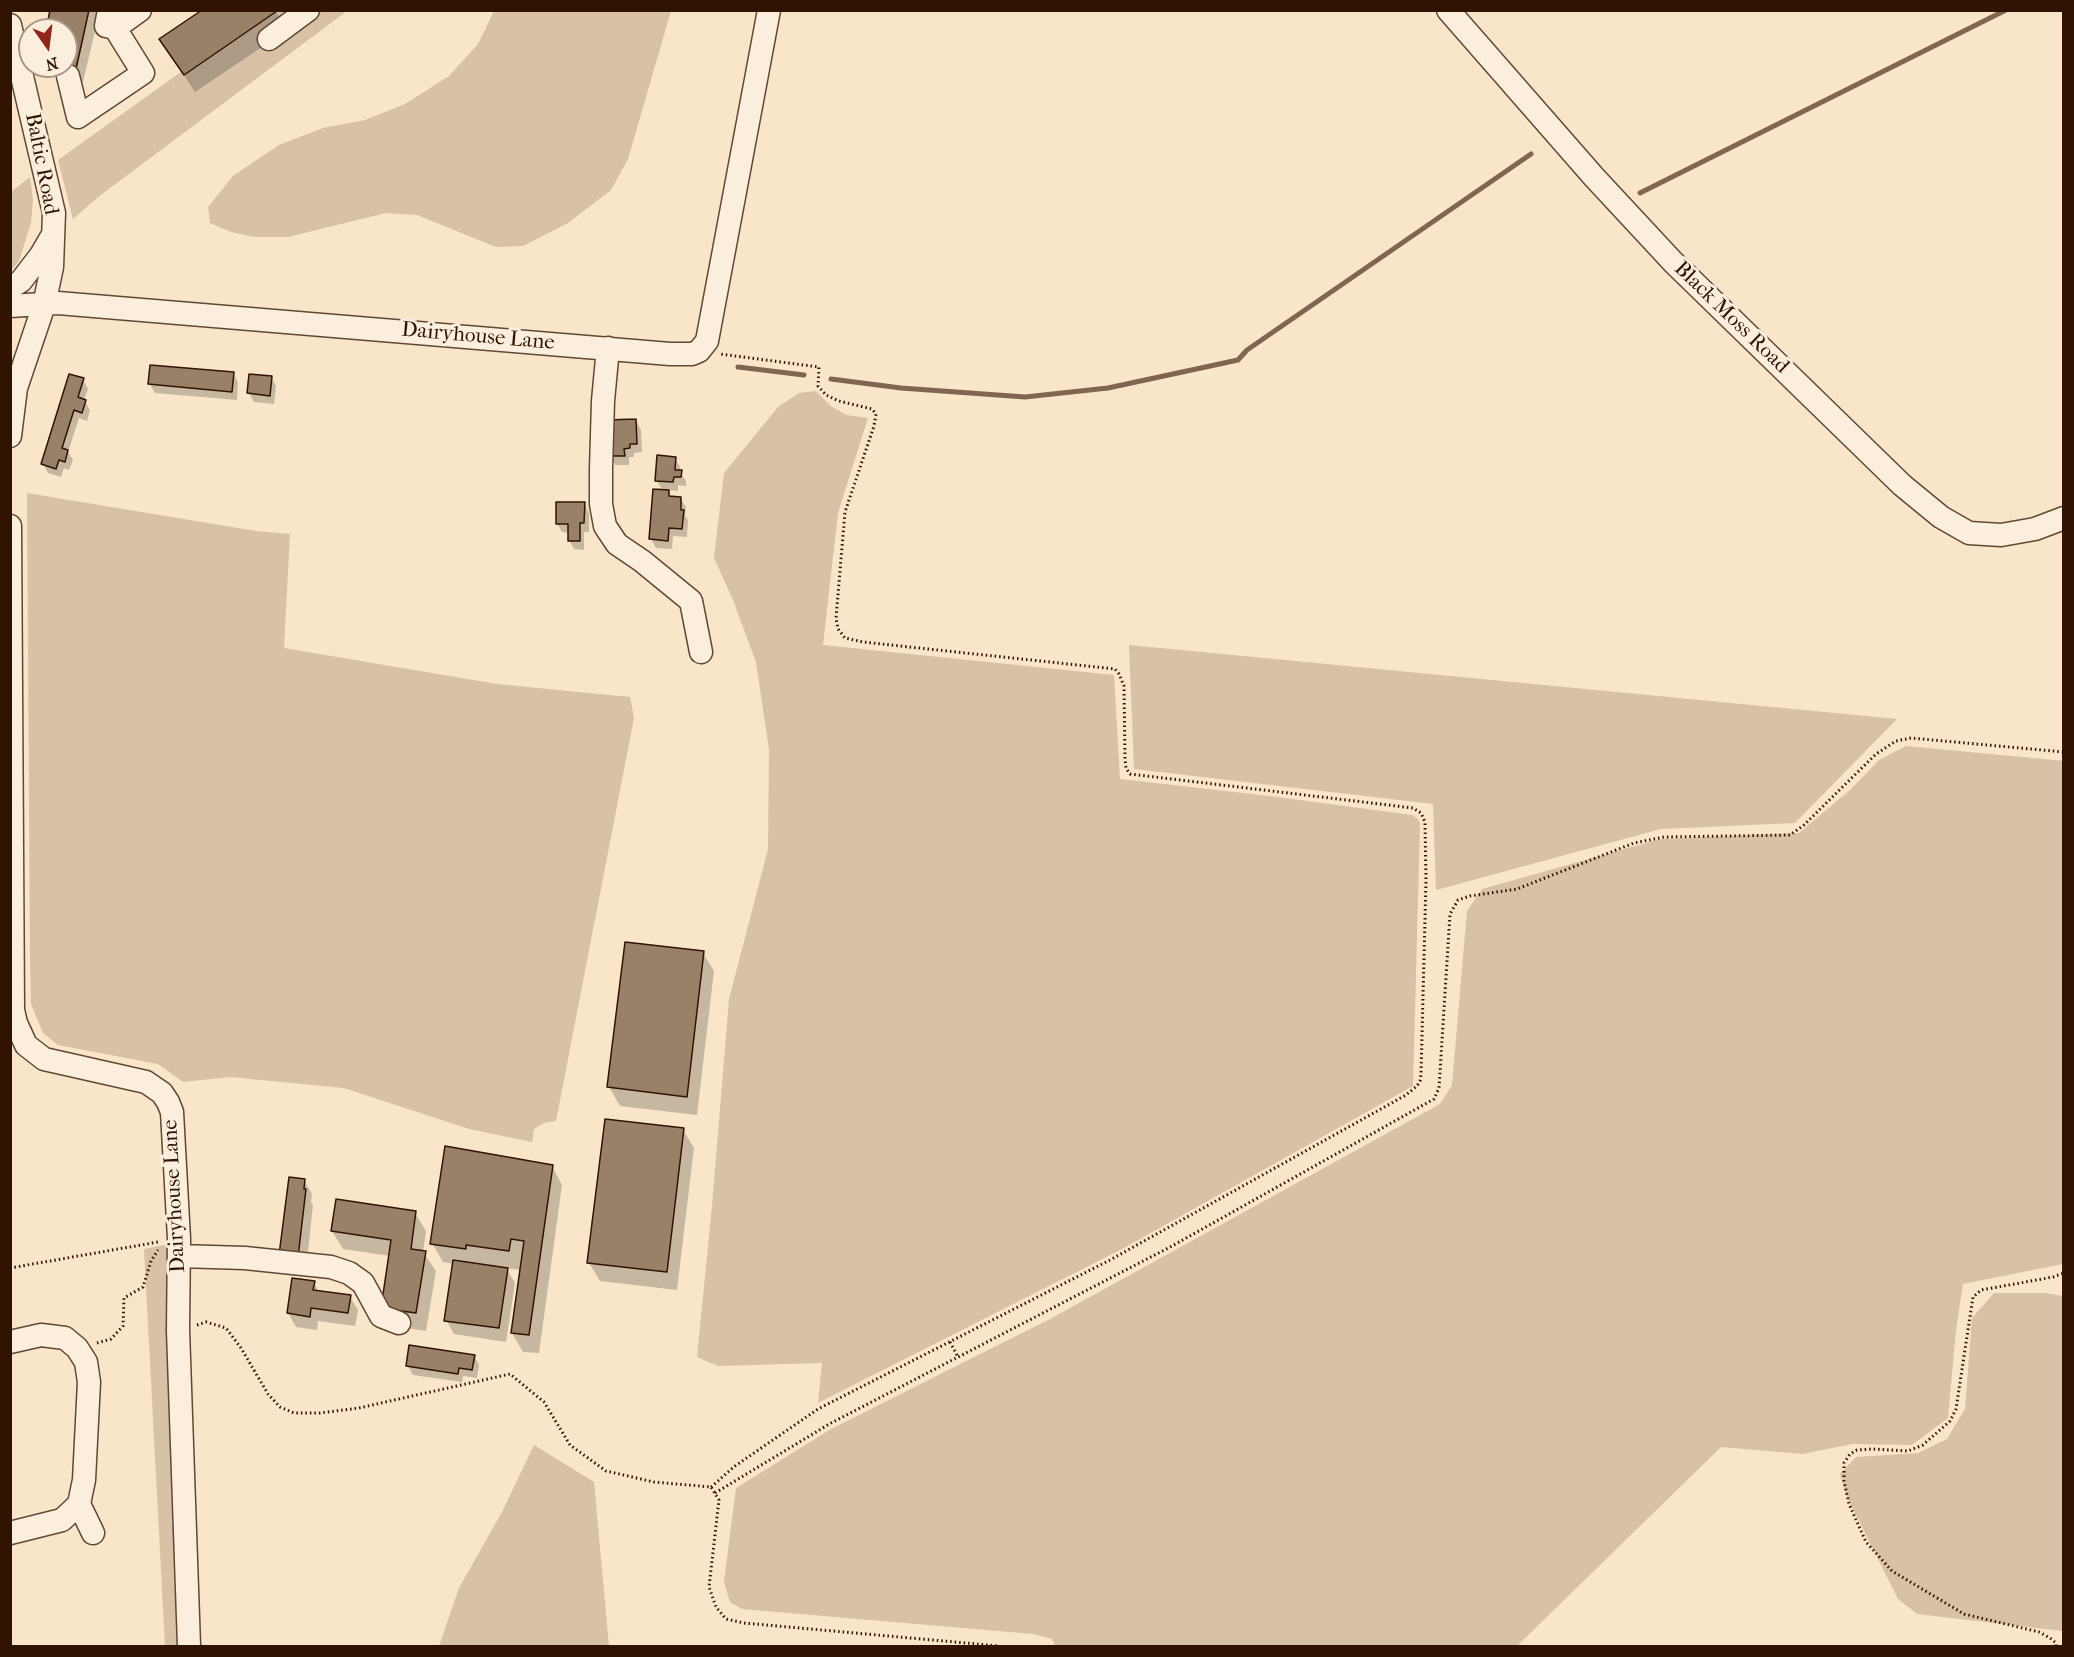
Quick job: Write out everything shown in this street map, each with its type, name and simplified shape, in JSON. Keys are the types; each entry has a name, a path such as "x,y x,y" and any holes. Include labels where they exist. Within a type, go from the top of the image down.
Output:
{"street":[{"path":"68,78 78,117 143,73 112,19 140,10"},
{"path":"269,39 308,10"},
{"path":"706,342 769,10"},
{"name":"Black Moss Road","path":"1448,10 1594,177 1673,262 1902,485 1941,517 1969,532 2001,535 2035,529 2064,518"},
{"name":"Baltic Road","path":"10,25 54,213 52,267 44,304"},
{"path":"10,288 21,280 34,264 53,234"},
{"name":"Dairyhouse Lane","path":"10,306 58,303 172,311 686,355 699,351 706,342"},
{"path":"16,388 44,304"},
{"path":"608,348 603,401 601,469 601,504 605,526 617,544 650,566 691,601 701,652"},
{"path":"10,351 14,360 16,388 10,436"},
{"name":"Dairyhouse Lane","path":"10,526 13,1010 21,1036 33,1052 57,1063 146,1082 154,1086 168,1102 172,1112 179,1256 178,1330 189,1647"},
{"path":"179,1256 245,1258 331,1267 349,1273 363,1283 381,1316 399,1323"},
{"path":"10,1342 41,1335 65,1338 77,1348 86,1362 89,1382 84,1480 79,1504 62,1520 10,1533"},
{"path":"79,1504 93,1533"}],"path":[{"path":"178,1330 206,1322 226,1328 241,1348 268,1394 280,1407 294,1413 320,1413 358,1408 510,1374 544,1402 570,1445 606,1471 654,1482 711,1487 735,1466 818,1409 1110,1260 1406,1095 1420,1081 1426,880 1425,822 1422,813 1413,808 1130,774 1126,768 1125,759 1124,686 1114,669 863,642 845,638 838,629 836,618 845,512 876,414 872,409 839,401 826,395 818,386 819,366 723,356 706,342"},
{"path":"714,1493 831,1423 1172,1246 1434,1099 1439,1088 1450,914 1458,900 1517,888 1634,843 1664,837 1790,835 1804,825 1876,754 1896,741 1911,738 2064,752"},
{"path":"10,1268 163,1241 151,1261 143,1287 124,1298 123,1326 111,1339 77,1348"},
{"path":"2056,1647 2056,1643 2039,1632 1964,1614 1892,1571 1866,1542 1849,1504 1844,1481 1845,1463 1850,1454 1857,1450 1908,1451 1923,1445 1950,1421 1956,1409 1973,1297 1980,1290 2064,1273"},
{"path":"950,1342 958,1357"},
{"path":"711,1487 718,1500 709,1587 716,1607 726,1619 744,1623 999,1647"}],"shaded area":[{"path":"266,11 347,11 98,197 73,219 58,160"},
{"path":"494,11 671,11 628,159 611,190 568,223 523,246 496,247 417,215 386,213 288,237 254,237 231,232 210,223 208,207 233,176 279,145 323,128 365,120 405,104 449,76 478,44"},
{"path":"30,177 33,200 31,223 19,261 11,271 11,192"},
{"path":"816,391 831,406 846,415 868,418 838,513 823,645 1114,675 1120,779 1412,815 1418,819 1420,824 1413,1086 1124,1248 818,1403 822,1363 718,1366 697,1357 729,999 768,849 769,750 756,662 733,600 714,558 724,473 778,407 799,393"},
{"path":"27,493 256,531 290,534 284,648 497,684 630,697 634,718 556,1121 544,1123 534,1129 532,1142 469,1129 344,1088 230,1077 183,1082 158,1064 58,1045 43,1033 31,1004"},
{"path":"1129,645 1897,719 1795,823 1661,829 1436,890 1433,804 1134,769"},
{"path":"1906,746 2064,761 2063,1264 1963,1284 1956,1330 1948,1418 1912,1445 1852,1444 1803,1454 1721,1447 1517,1646 1055,1646 1052,1639 1033,1634 742,1609 730,1602 724,1582 736,1488 831,1429 1050,1319 1440,1104 1452,1085 1467,911 1482,889 1660,839 1799,833 1851,789 1879,760"},
{"path":"169,1244 180,1646 165,1646 144,1249"},
{"path":"1994,1293 2046,1293 2063,1296 2062,1631 1917,1614 1898,1599 1846,1495 1840,1474 1856,1457 1918,1453 1947,1439 1965,1409 1972,1318"},
{"path":"534,1445 594,1482 609,1646 439,1646 459,1588 502,1512"}],"building":[{"path":"50,10 89,10 78,60 78,18 48,18"},
{"path":"202,10 277,11 184,75 159,39"},
{"path":"150,365 234,372 232,392 148,384"},
{"path":"69,374 84,378 78,397 86,400 82,413 74,410 62,448 68,450 65,462 59,460 56,469 41,464"},
{"path":"249,374 272,376 270,396 247,393"},
{"path":"636,419 637,444 630,444 630,448 624,449 625,456 608,456 607,420"},
{"path":"657,455 676,457 675,470 682,470 681,477 674,477 673,482 655,481"},
{"path":"653,489 669,490 669,496 681,497 681,510 684,510 682,529 669,528 668,541 649,539"},
{"path":"556,502 585,502 584,523 580,523 580,541 568,541 568,524 556,524"},
{"path":"625,942 704,951 687,1097 607,1087"},
{"path":"605,1119 684,1128 667,1272 587,1263"},
{"path":"445,1146 553,1165 529,1335 511,1333 524,1241 511,1239 509,1251 466,1245 466,1249 430,1244"},
{"path":"289,1177 305,1179 304,1189 306,1189 298,1257 279,1255"},
{"path":"336,1199 416,1211 411,1249 426,1251 416,1313 381,1308 391,1240 331,1231"},
{"path":"453,1260 508,1268 499,1328 444,1321"},
{"path":"292,1278 315,1281 313,1290 351,1295 348,1313 311,1308 310,1317 287,1313"},
{"path":"409,1345 475,1355 472,1370 459,1368 458,1374 406,1366"}],"waterway":[{"path":"1640,193 2006,10"},
{"path":"831,379 901,388 1025,397 1108,388 1238,360 1247,350 1531,154"},
{"path":"738,367 804,375"}]}
